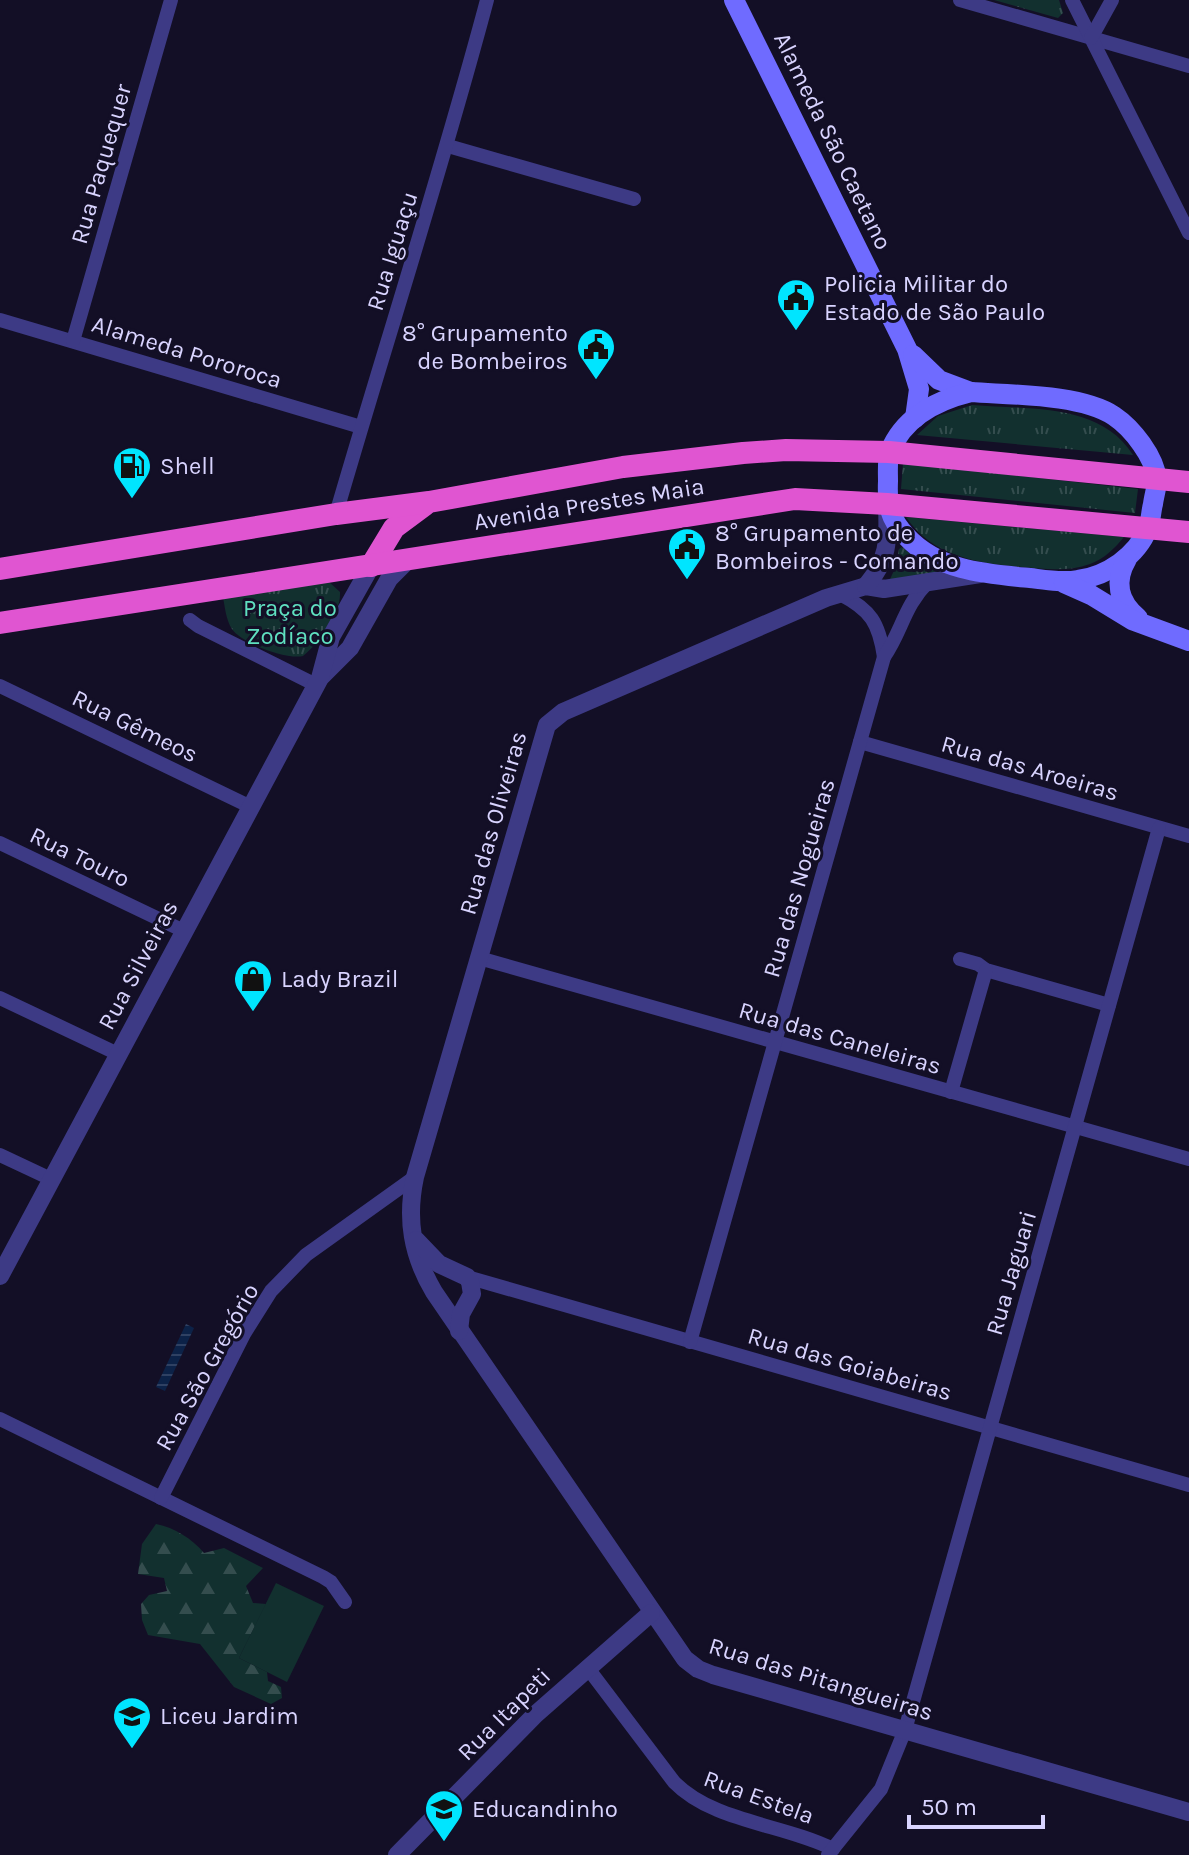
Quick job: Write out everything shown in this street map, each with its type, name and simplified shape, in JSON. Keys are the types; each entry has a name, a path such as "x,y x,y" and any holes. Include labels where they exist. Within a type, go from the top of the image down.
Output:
{"highway":[{"name":"Avenida Prestes Maia","path":"0,569 336,514 429,502 623,467 786,450 889,452 1189,482"},
{"name":"Avenida Prestes Maia","path":"0,623 795,499 887,504 1189,532"},
{"path":"371,566 394,528 429,502"}],"main road":[{"name":"Alameda São Caetano","path":"734,0 907,349 919,389 915,418"},
{"name":"Alameda São Caetano","path":"907,349 939,380 971,392"},
{"path":"1127,559 1086,579 1061,581 982,573 950,565 920,549 905,535 887,504 889,452 915,418 932,405 971,392 1077,401 1113,415 1133,432 1143,446 1157,479 1148,527 1120,570 1119,591 1133,614 1146,625"},
{"path":"1061,581 1132,620 1189,641"}],"street":[{"name":"Rua Paquequer","path":"73,341 171,0"},
{"name":"Rua Iguaçu","path":"336,514 448,146 487,0"},
{"path":"960,0 1189,66"},
{"path":"1072,0 1189,233"},
{"path":"1091,38 1112,0"},
{"path":"448,146 634,199"},
{"name":"Alameda Pororoca","path":"0,320 361,427"},
{"path":"866,586 887,553 887,504"},
{"name":"Rua Silveiras","path":"318,682 350,648 389,579 409,559"},
{"name":"Rua Silveiras","path":"0,1276 318,682 331,637 371,566"},
{"name":"Rua das Oliveiras","path":"415,1177 542,734 554,717 761,625 840,594 866,586 884,589 982,573"},
{"name":"Rua das Nogueiras","path":"690,1342 884,657 894,642 910,602 928,582"},
{"path":"840,594 857,602 877,625 884,657"},
{"path":"190,620 318,682"},
{"name":"Rua Gêmeos","path":"0,686 251,807"},
{"name":"Rua das Aroeiras","path":"860,742 1189,835"},
{"name":"Rua Jaguari","path":"830,1852 881,1789 905,1730 1159,828"},
{"name":"Rua Touro","path":"0,843 184,931"},
{"name":"Rua das Caneleiras","path":"479,958 1189,1159"},
{"path":"960,959 978,964 986,970 1109,1005"},
{"path":"951,1092 986,970"},
{"path":"0,998 118,1054"},
{"path":"0,1155 51,1179"},
{"name":"Rua das Pitangueiras","path":"415,1177 409,1208 412,1235 419,1265 438,1300 673,1645 698,1669 1189,1812"},
{"name":"Rua São Gregório","path":"161,1498 244,1334 271,1291 306,1255 415,1177"},
{"path":"412,1235 429,1256 458,1274 472,1288 459,1331"},
{"path":"458,1274 437,1278 438,1300 450,1309 468,1303 483,1291 499,1287"},
{"name":"Rua das Goiabeiras","path":"458,1274 1189,1485"},
{"path":"0,1419 323,1577 331,1582 345,1602"},
{"name":"Rua Itapeti","path":"397,1855 536,1714 651,1613"},
{"name":"Rua Estela","path":"587,1667 687,1795 704,1805 814,1839 830,1852"}],"green space":[{"path":"994,0 1059,0 1063,13 1058,18"},
{"path":"972,405 1038,409 1082,417 1119,438 1133,455 917,435 938,416"},
{"path":"903,463 1138,489 1135,513 901,489"},
{"path":"906,517 1124,537 1105,556 1082,567 1022,567 958,556 929,541"},
{"path":"902,547 915,558 947,575 887,586"},
{"name":"Praça do Zodíaco","path":"329,582 340,592 337,609 322,636 303,656 276,653 254,645 237,634 228,622 223,597"},
{"path":"156,1524 182,1534 204,1553 224,1548 263,1568 246,1586 253,1603 266,1604 239,1658 267,1672 268,1681 281,1687 282,1698 271,1704 234,1687 200,1644 148,1635 142,1620 141,1604 149,1595 167,1591 164,1578 138,1574 142,1544"},
{"path":"276,1583 324,1606 287,1682 239,1658"}],"water":[{"path":"186,1324 194,1328 165,1391 156,1387"}],"place":[{"name":"Policia Militar do Estado de São Paulo","path":"796,332"},
{"name":"8° Grupamento de Bombeiros","path":"596,381"},
{"name":"Shell","path":"132,500"},
{"name":"8° Grupamento de Bombeiros - Comando","path":"687,581"},
{"name":"Lady Brazil","path":"253,1013"},
{"name":"Liceu Jardim","path":"132,1750"},
{"name":"Educandinho","path":"444,1843"}]}
